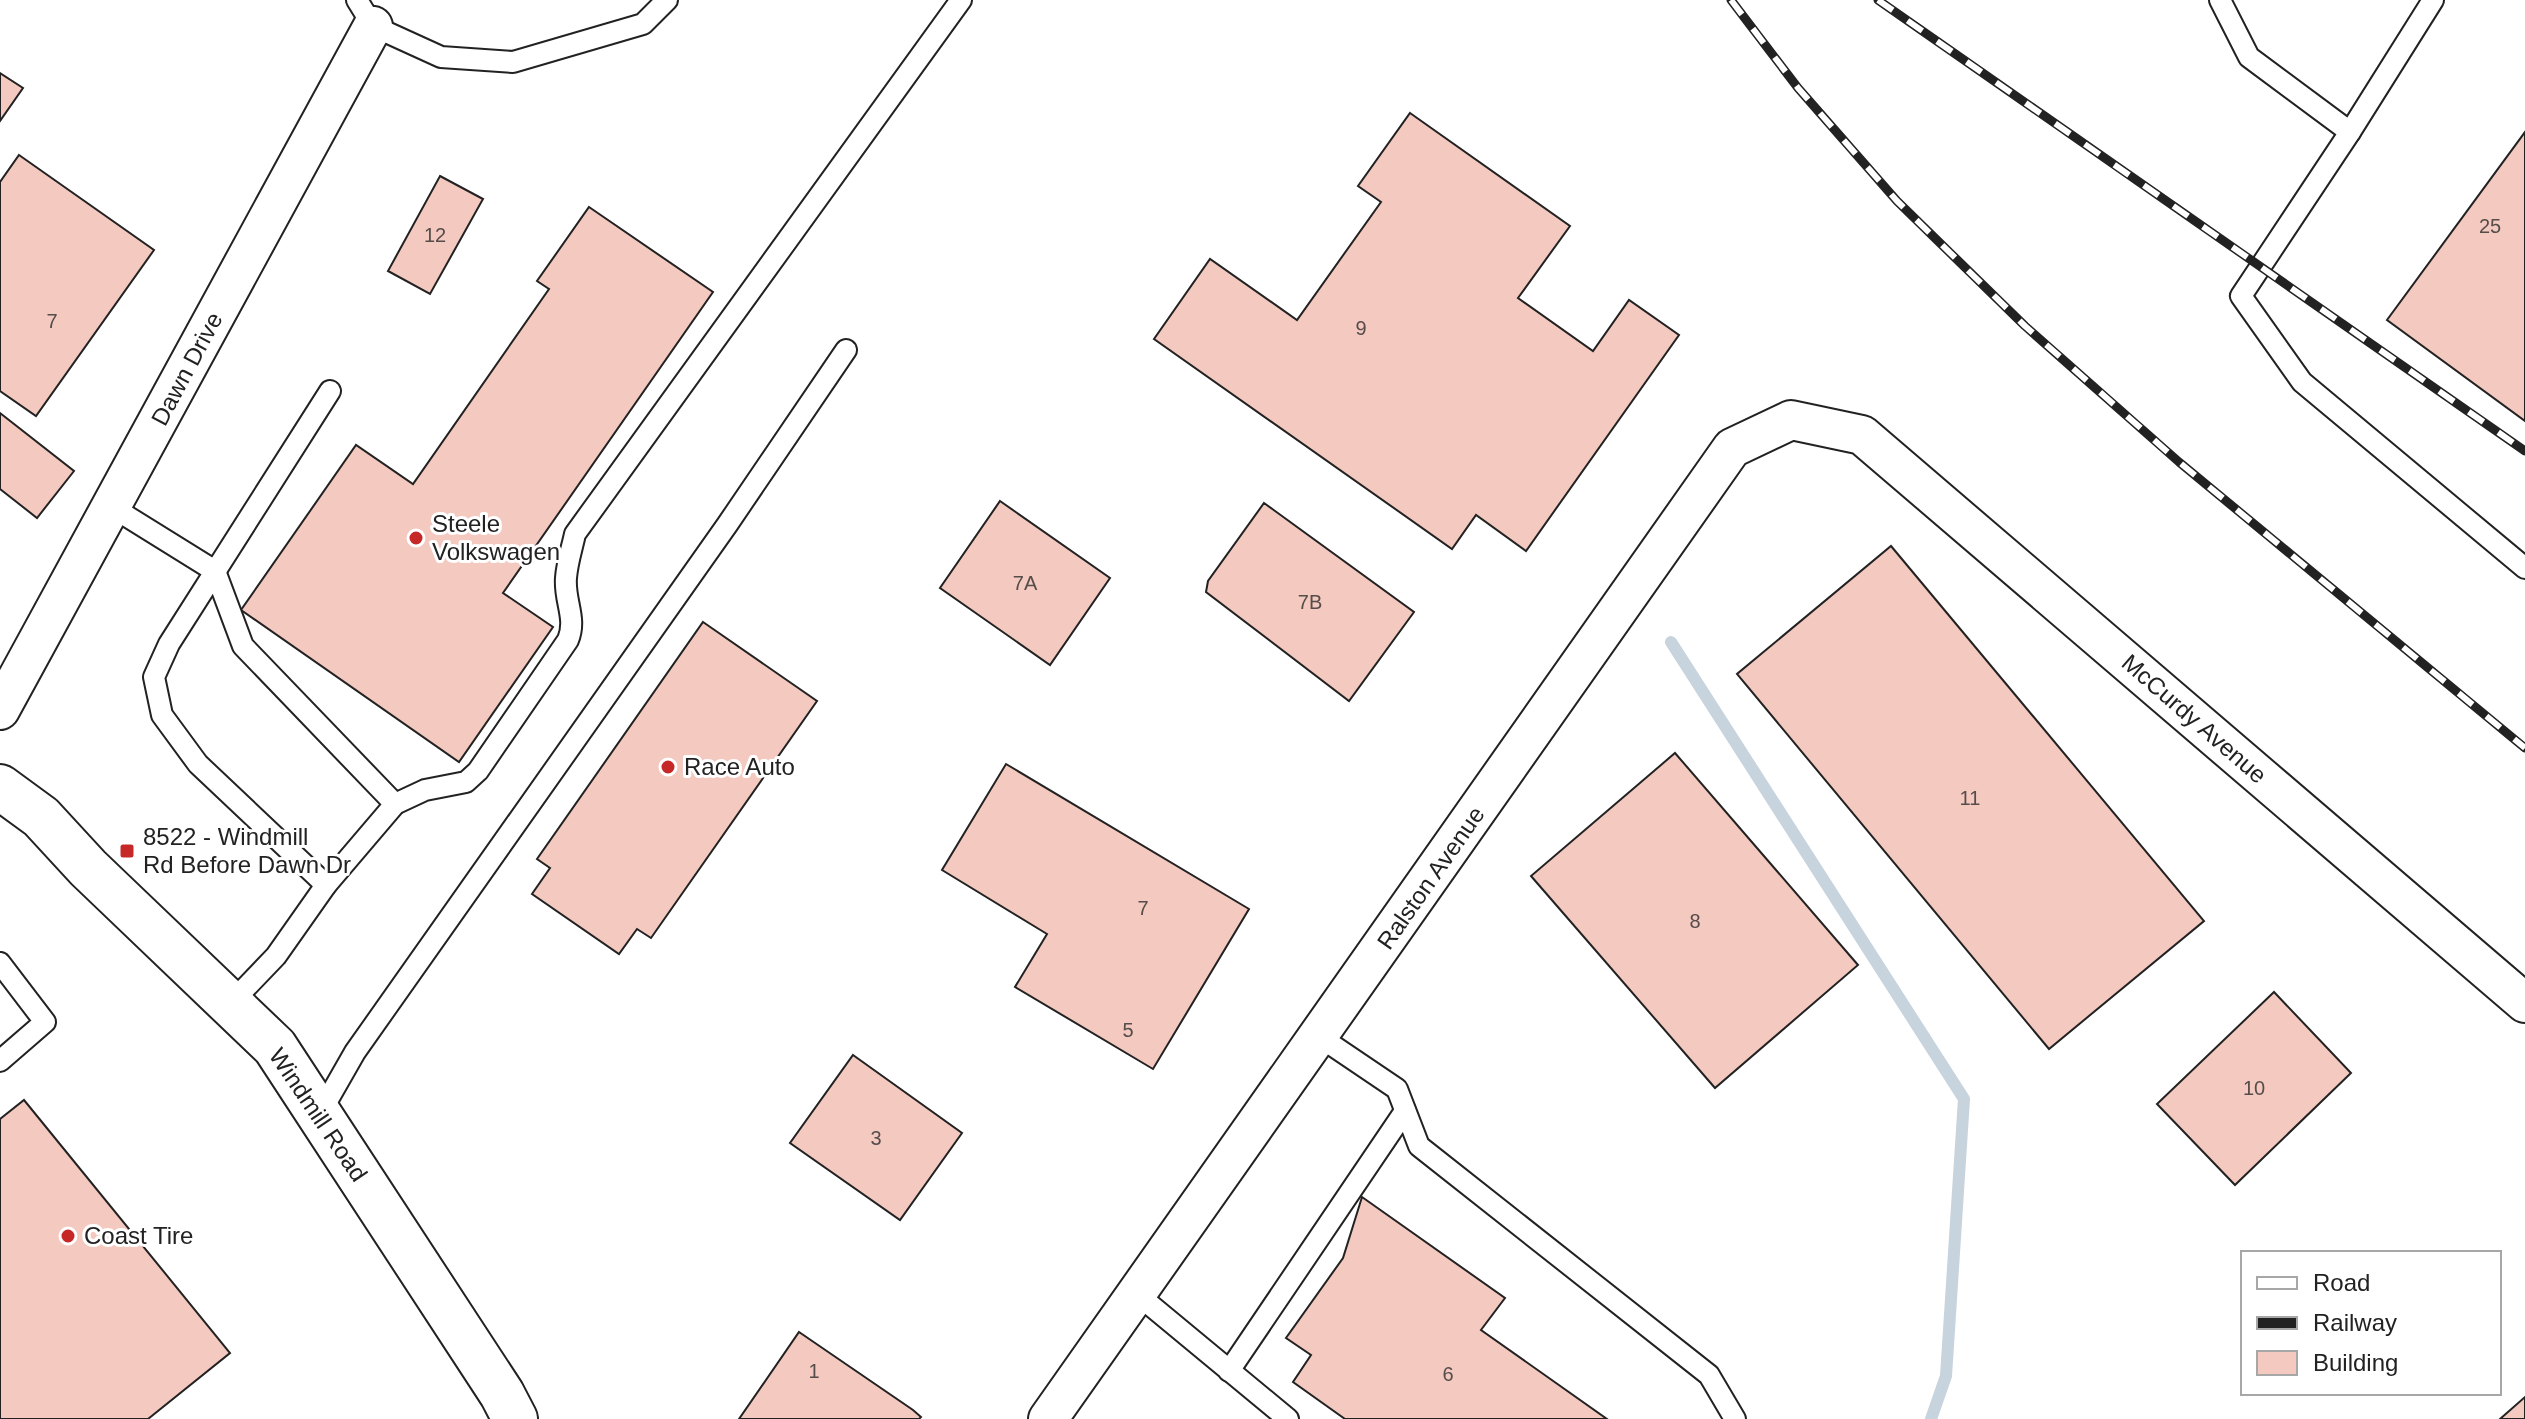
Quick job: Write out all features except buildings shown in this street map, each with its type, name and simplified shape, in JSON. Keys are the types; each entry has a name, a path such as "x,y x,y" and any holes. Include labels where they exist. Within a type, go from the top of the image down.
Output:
{"main road":[{"name":"Windmill Road","path":"0,787 41,817 88,868 275,1047 502,1394 515,1419"}],"street":[{"name":"Dawn Drive","path":"0,710 112,507 365,13"},
{"name":"Ralston Avenue","path":"1048,1419 1732,448 1791,420 1862,435"},
{"name":"McCurdy Avenue","path":"1862,435 2525,1003"}],"lane":[{"path":"365,13 441,57 513,62 643,24 667,0"},
{"path":"230,1004 276,956 326,885 395,804 425,790 466,782 487,758 568,640 574,626 566,577 575,534 961,0"},
{"path":"2220,0 2249,57 2350,132"},
{"path":"2433,0 2241,296 2302,382 2525,568"},
{"path":"319,1115 355,1052 718,538 846,350"},
{"path":"326,885 198,764 162,715 154,677 169,644 330,391"},
{"path":"112,507 215,571 243,646 395,804"},
{"path":"0,963 45,1022 0,1061"},
{"path":"1320,1037 1397,1089 1419,1146 1709,1375 1735,1419"},
{"path":"1229,1371 1405,1111"},
{"path":"1137,1294 1288,1419"}],"waterway":[{"path":"1671,642 1964,1099 1946,1376 1931,1419"}],"railway":[{"path":"1731,0 1798,88 1897,201 2025,326 2179,462 2525,748"},
{"path":"1878,0 2525,451"}],"place":[{"name":"Steele Volkswagen","path":"416,538"},
{"name":"Race Auto","path":"668,767"},
{"name":"8522 - Windmill Rd Before Dawn Dr","path":"127,851"},
{"name":"Coast Tire","path":"68,1236"}]}
